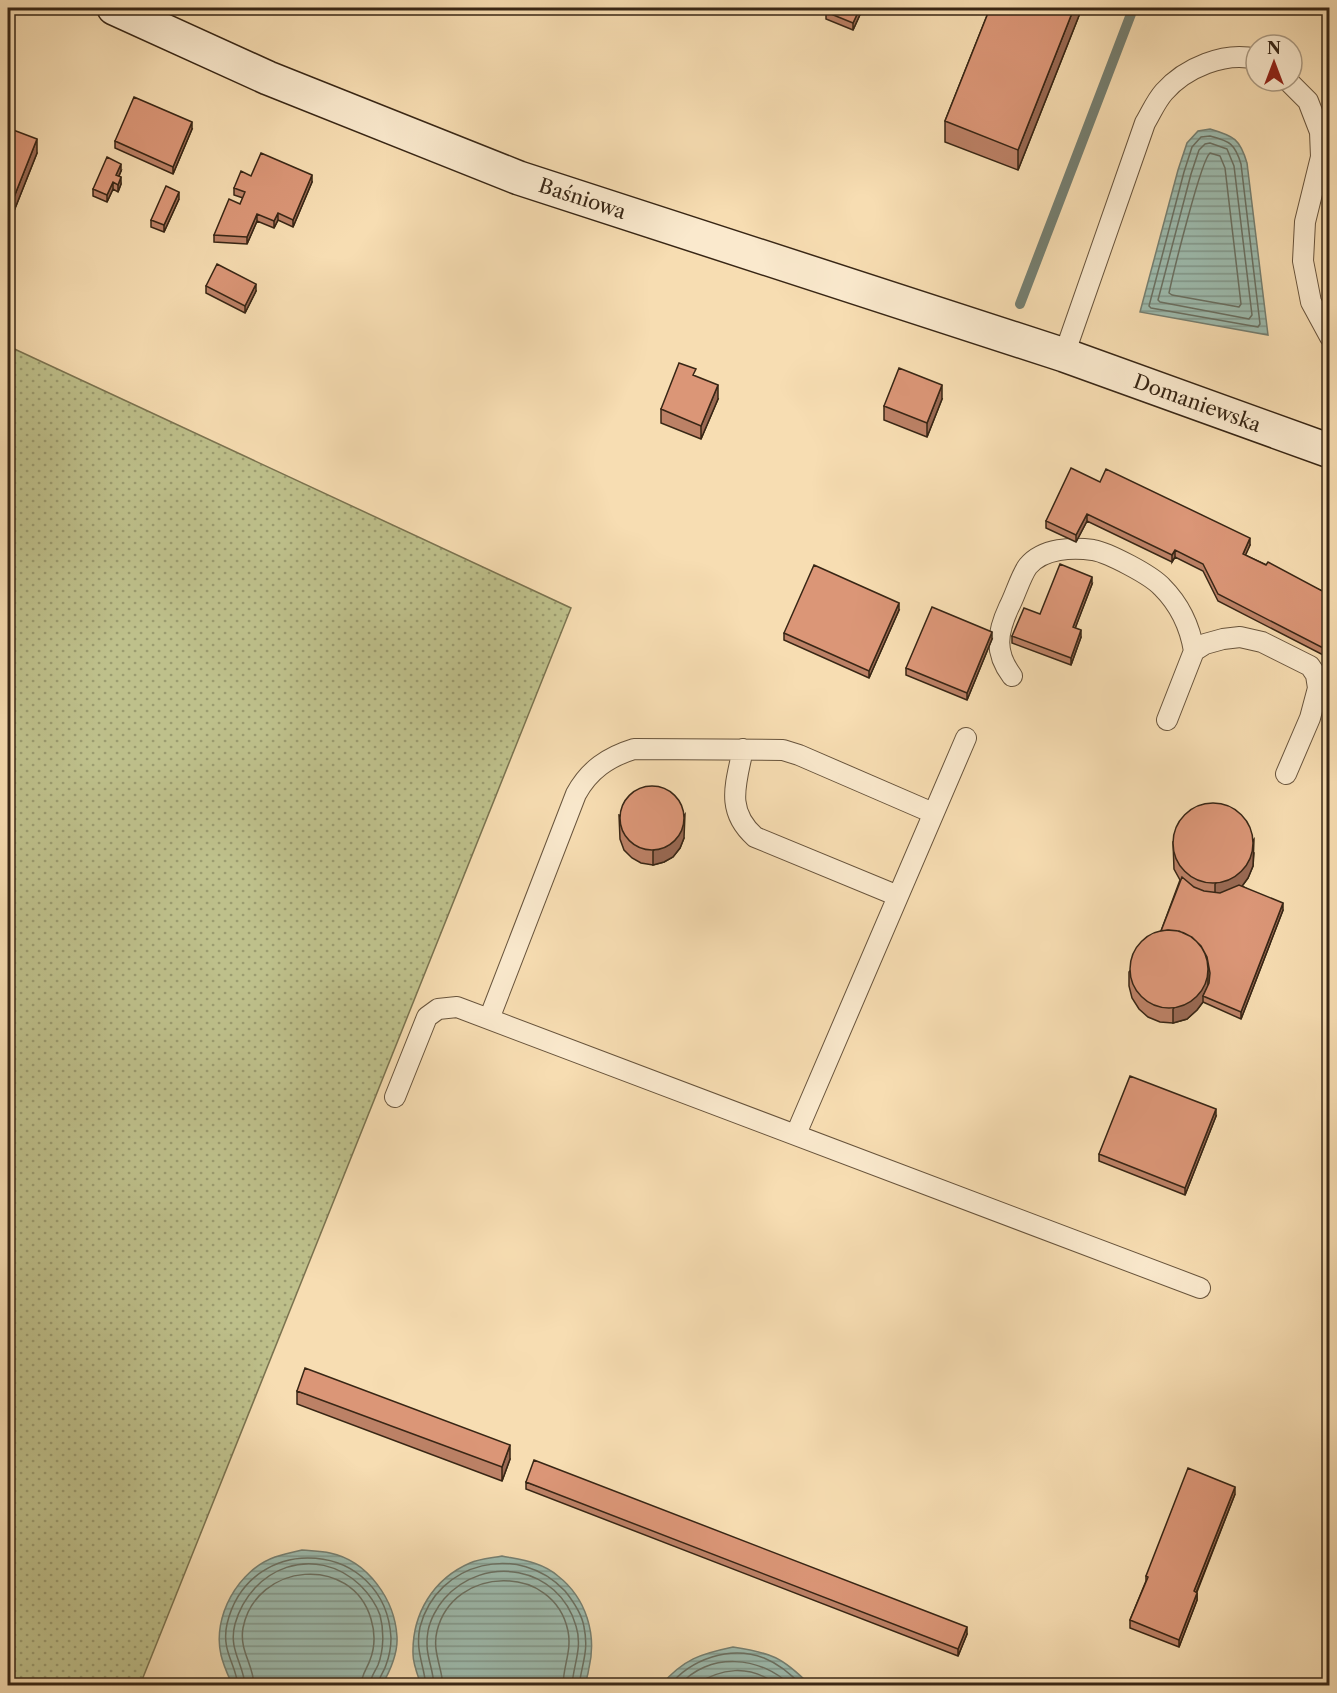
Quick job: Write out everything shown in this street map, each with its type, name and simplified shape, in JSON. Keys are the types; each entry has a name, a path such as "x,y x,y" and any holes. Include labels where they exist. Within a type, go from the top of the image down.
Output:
{"main road":[{"name":"Baśniowa","path":"114,8 268,78 519,178 1064,355"},
{"name":"Domaniewska","path":"1064,355 1329,451"}],"lane":[{"path":"1064,355 1145,123 1164,92 1191,70 1223,57 1244,58"},
{"path":"1300,93 1308,101 1320,132 1321,157 1305,222 1303,261 1311,302 1329,337"},
{"path":"1012,676 1003,664 999,638 1001,625 1029,565 1053,551 1065,549 1096,551 1137,569 1161,586 1177,605 1191,631 1194,651 1167,720"},
{"path":"1194,651 1205,644 1223,639 1240,638 1262,642 1310,666 1316,675 1318,688 1310,718 1286,774"},
{"path":"796,1134 966,738"},
{"path":"489,1019 576,794 584,779 598,766 616,755 634,749 783,750 933,813"},
{"path":"743,749 734,800 737,815 744,827 755,837 898,896"},
{"path":"395,1097 426,1017 438,1009 457,1007 1200,1288"}],"green space":[{"path":"8,346 571,608 140,1685 8,1685"}],"water":[{"path":"1210,129 1235,140 1242,149 1247,163 1268,335 1140,312 1187,143 1198,131"},
{"path":"302,1550 344,1557 367,1573 385,1596 395,1623 397,1643 393,1662 382,1685 234,1686 231,1682 222,1658 219,1640 220,1625 231,1597 239,1584 262,1563"},
{"path":"502,1556 532,1562 552,1571 576,1595 590,1630 591,1655 584,1685 421,1685 414,1662 414,1639 416,1625 427,1600 445,1578 457,1570 474,1562"},
{"path":"733,1647 776,1658 792,1668 810,1685 661,1685 685,1663 711,1652"}],"building":[{"path":"827,8 860,8 853,23 826,12"},
{"path":"990,8 1074,8 1018,150 945,121"},
{"path":"134,97 192,122 173,167 115,141"},
{"path":"8,128 37,139 12,202 8,201"},
{"path":"261,153 312,175 293,220 278,213 274,221 257,214 247,237 214,235 229,199 240,204 245,192 234,188 241,171 251,176"},
{"path":"107,157 121,164 116,175 121,177 118,185 113,182 107,195 93,189"},
{"path":"166,186 179,192 164,225 151,220"},
{"path":"217,264 256,284 245,306 206,286"},
{"path":"679,363 696,369 693,375 718,385 701,426 661,409"},
{"path":"899,368 942,385 927,423 884,406"},
{"path":"1071,468 1100,482 1106,469 1250,538 1243,554 1266,565 1268,562 1324,592 1329,580 1329,651 1218,594 1203,564 1175,550 1172,555 1087,514 1076,535 1046,521"},
{"path":"1060,564 1092,577 1073,627 1081,630 1071,658 1012,636 1024,608 1040,614"},
{"path":"814,565 899,603 869,671 784,633"},
{"path":"932,607 992,632 967,693 906,668"},
{"path":"646,786 658,786 675,795 682,806 684,818 682,830 675,841 658,850 646,850 634,845 625,836 620,824 620,812 625,800 634,791"},
{"path":"1205,803 1221,803 1235,809 1247,821 1253,835 1253,851 1247,865 1235,877 1221,883 1205,883 1191,877 1179,865 1173,851 1173,835 1179,821 1191,809"},
{"path":"1182,877 1194,887 1204,891 1220,893 1239,885 1283,903 1241,1012 1203,996 1209,983 1210,973 1207,957 1201,946 1192,937 1179,931 1161,931"},
{"path":"1161,930 1177,930 1191,936 1202,947 1208,961 1208,977 1202,991 1191,1002 1177,1008 1161,1008 1147,1002 1136,991 1130,977 1130,961 1136,947 1147,936"},
{"path":"1130,1076 1216,1109 1185,1188 1099,1154"},
{"path":"305,1368 510,1445 502,1467 297,1391"},
{"path":"534,1460 967,1627 958,1649 526,1482"},
{"path":"1188,1468 1235,1487 1194,1591 1197,1593 1179,1640 1130,1620"}],"waterway":[{"path":"1020,304 1131,14"}]}
